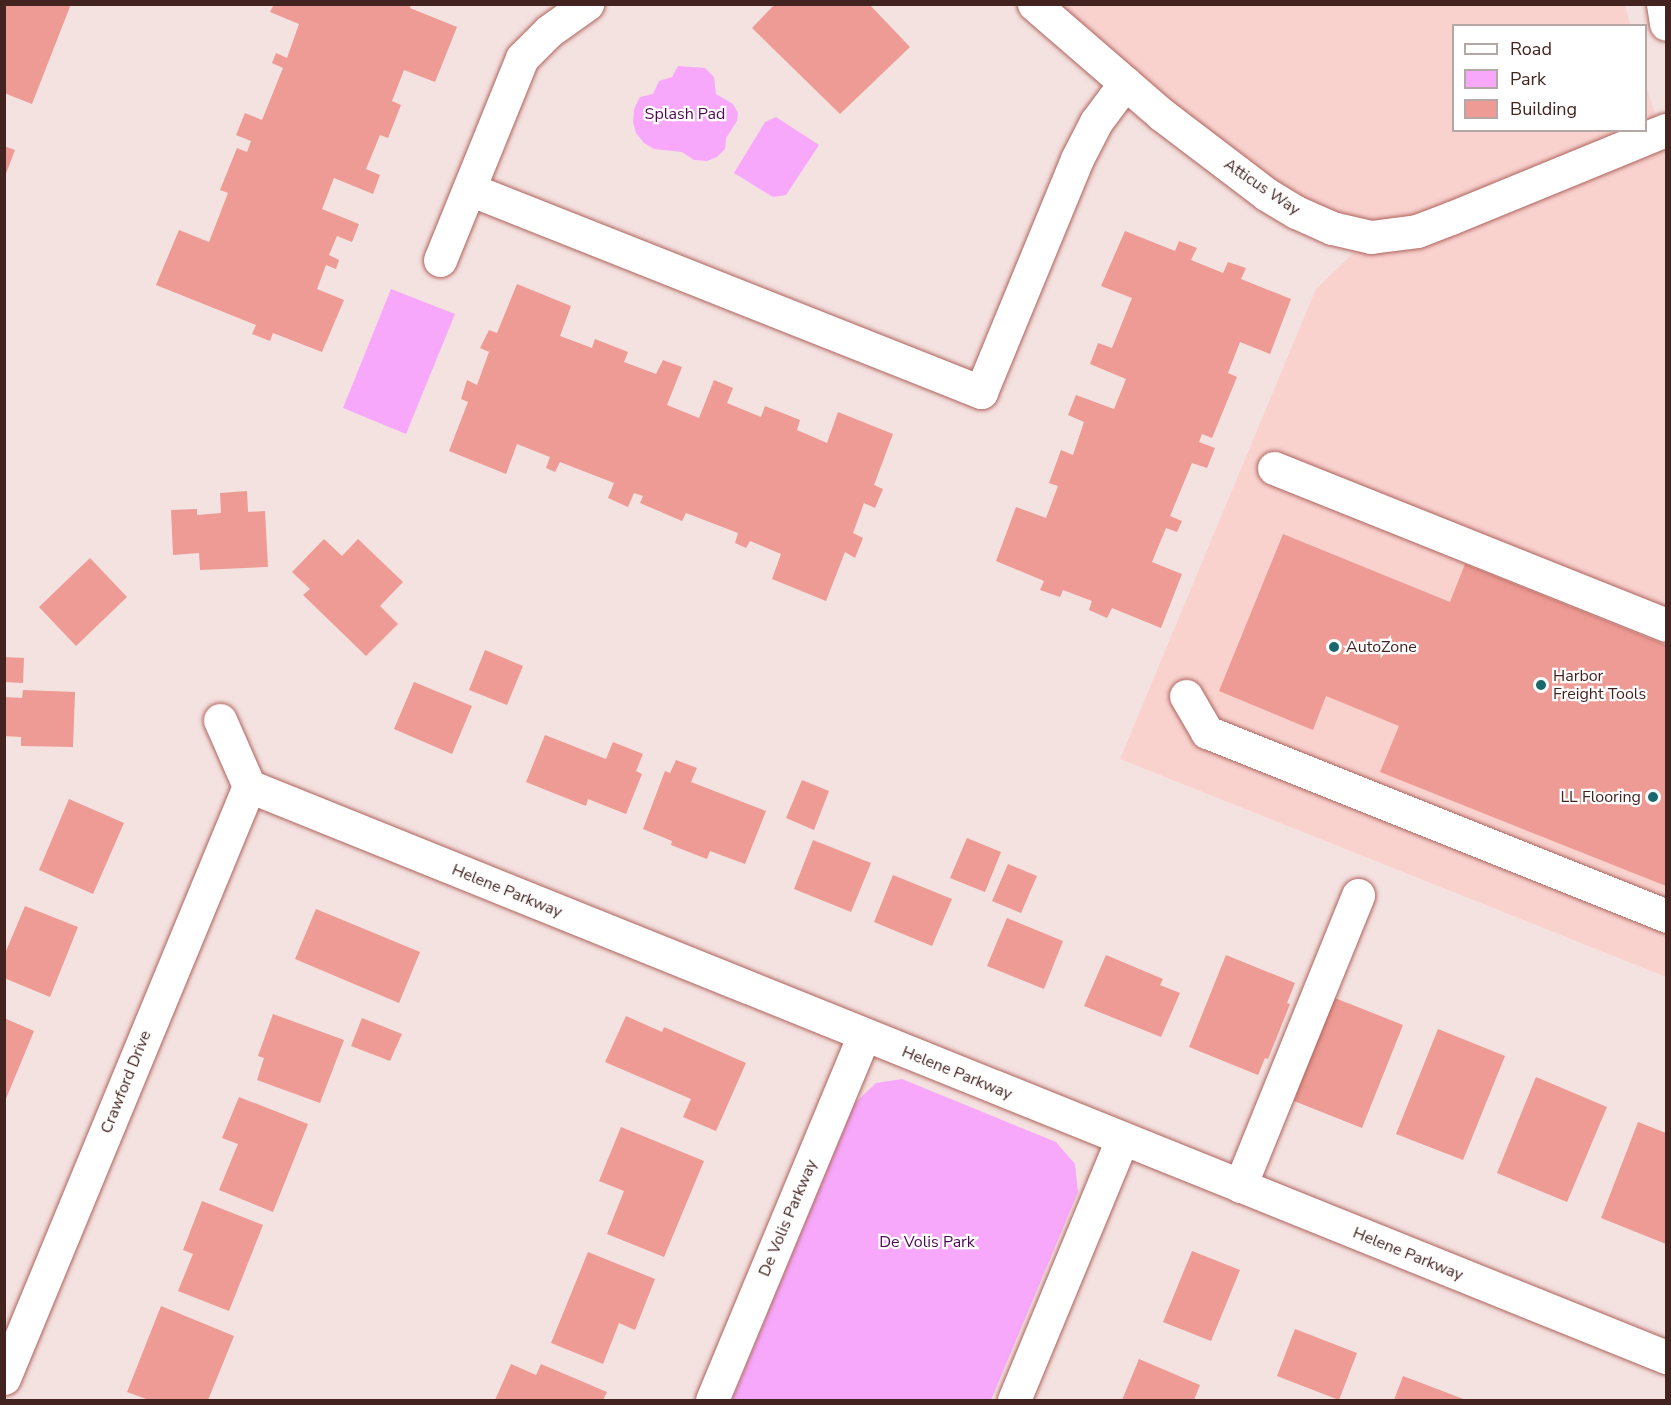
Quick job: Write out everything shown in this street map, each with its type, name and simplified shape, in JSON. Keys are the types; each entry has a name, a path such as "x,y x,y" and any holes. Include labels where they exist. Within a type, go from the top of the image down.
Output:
{"street":[{"path":"440,260 522,58 549,31 587,4"},
{"path":"1663,4 1666,24"},
{"name":"Atticus Way","path":"1049,10 1161,114 1266,194 1296,212 1332,228 1371,237 1417,231 1666,130"},
{"path":"468,189 981,392 1077,159 1096,122 1125,83"},
{"path":"1274,468 1666,625"},
{"path":"1186,696 1207,732 1666,916"},
{"path":"220,720 249,786"},
{"name":"Helene Parkway","path":"249,786 1666,1357"},
{"name":"Crawford Drive","path":"4,1378 249,786"},
{"path":"1240,1186 1358,895"},
{"name":"De Volis Parkway","path":"712,1401 864,1035"},
{"path":"1014,1401 1122,1139"}],"shaded area":[{"path":"1034,5 1625,5 1630,24 1452,24 1452,132 1647,132 1647,88 1666,149 1666,977 1120,759 1316,289 1370,237 1332,228"}],"green space":[{"name":"Splash Pad","path":"678,66 705,68 714,77 716,94 733,104 738,113 737,121 726,138 725,149 717,157 707,161 694,160 682,152 654,149 644,143 636,133 633,122 634,109 640,97 653,94 659,81 672,77"},
{"path":"776,117 819,145 786,195 773,197 734,173 765,122"},
{"path":"391,289 455,314 406,434 343,408"},
{"name":"De Volis Park","path":"902,1079 1056,1142 1075,1164 1078,1192 991,1400 732,1400 855,1103 876,1083"}],"building":[{"path":"4,4 71,4 32,104 4,93"},
{"path":"274,4 411,4 410,8 457,27 435,82 404,70 392,101 401,105 388,138 380,135 366,169 380,175 373,194 334,178 322,209 359,224 352,242 337,236 329,255 339,260 336,269 326,265 317,289 344,300 322,352 273,333 270,341 252,334 256,325 156,285 179,230 209,242 228,193 220,190 237,148 247,152 251,141 236,135 245,113 262,120 283,68 272,63 276,53 287,58 299,24 270,12"},
{"path":"775,4 869,4 910,47 840,114 752,28"},
{"path":"4,146 15,150 5,176 4,176"},
{"path":"1125,231 1175,251 1179,241 1197,248 1191,260 1223,273 1228,262 1246,268 1241,279 1291,299 1270,354 1240,342 1228,373 1237,377 1212,438 1202,434 1199,442 1215,448 1207,468 1192,463 1170,516 1182,521 1177,532 1166,528 1152,562 1182,574 1161,628 1112,608 1107,618 1089,610 1092,601 1063,590 1060,597 1040,590 1044,581 996,561 1016,507 1046,518 1058,486 1049,483 1061,450 1073,455 1084,422 1068,415 1076,395 1114,409 1126,379 1090,364 1098,343 1112,348 1132,298 1101,286"},
{"path":"517,284 571,306 560,336 592,348 595,339 628,352 624,362 656,374 663,360 682,367 667,405 699,418 714,380 733,388 727,403 761,417 765,406 800,420 797,430 827,443 838,412 893,434 874,485 883,489 875,508 864,503 853,533 863,538 855,558 845,552 826,601 772,579 781,554 750,541 746,548 735,543 738,533 686,513 682,521 640,503 643,496 634,493 628,507 608,498 614,483 560,462 555,472 546,468 550,457 517,444 506,474 449,451 468,402 461,399 467,380 477,385 489,352 480,348 489,330 497,333"},
{"path":"247,491 248,512 265,511 268,567 200,570 199,553 173,555 171,510 197,509 197,515 221,513 220,493"},
{"name":"Harbor Freight Tools","path":"1283,534 1450,602 1465,564 1666,645 1666,886 1380,772 1399,726 1326,696 1313,730 1219,691"},
{"path":"324,539 342,556 358,539 403,582 380,606 398,624 366,656 303,595 310,589 292,572"},
{"path":"90,558 127,597 76,646 39,607"},
{"path":"485,650 523,666 507,705 469,690"},
{"path":"4,657 24,658 23,683 4,682"},
{"path":"414,682 472,706 452,754 394,729"},
{"path":"23,690 75,692 73,747 21,746 21,737 4,736 6,697 22,698"},
{"path":"545,735 606,759 613,742 643,754 636,771 642,774 626,814 588,799 586,806 526,782"},
{"path":"676,760 697,768 691,782 766,811 745,864 710,851 707,859 671,845 672,841 643,829 665,771 670,773"},
{"path":"802,780 829,791 814,830 786,818"},
{"path":"69,799 124,823 93,894 39,870"},
{"path":"967,838 1001,852 985,892 950,878"},
{"path":"813,840 871,863 851,912 794,889"},
{"path":"1008,864 1037,876 1021,913 992,901"},
{"path":"893,875 952,899 932,946 874,922"},
{"path":"25,906 78,927 50,997 4,978 4,956"},
{"path":"316,909 420,952 399,1003 295,959"},
{"path":"1007,918 1063,941 1044,989 987,966"},
{"path":"1106,955 1163,979 1160,985 1180,993 1161,1037 1084,1006"},
{"path":"1226,955 1295,983 1287,1003 1290,1004 1268,1059 1265,1058 1258,1075 1189,1047"},
{"path":"1335,998 1403,1025 1362,1128 1294,1101 1324,1018 1326,1019"},
{"path":"273,1014 344,1040 320,1103 257,1080 264,1058 258,1056"},
{"path":"626,1016 662,1032 664,1027 746,1063 716,1131 683,1117 691,1099 605,1062"},
{"path":"4,1018 34,1031 5,1101 4,1101"},
{"path":"362,1018 402,1034 390,1061 351,1046"},
{"path":"1438,1029 1505,1056 1463,1160 1396,1134"},
{"path":"1536,1077 1607,1107 1567,1202 1497,1173"},
{"path":"239,1097 308,1124 273,1212 219,1190 238,1144 222,1138"},
{"path":"1638,1122 1666,1133 1666,1244 1601,1218"},
{"path":"621,1127 704,1161 664,1257 607,1234 624,1191 599,1181"},
{"path":"202,1201 263,1225 229,1311 178,1291 193,1254 183,1250"},
{"path":"1192,1251 1240,1270 1211,1341 1163,1322"},
{"path":"588,1252 655,1279 635,1330 619,1323 603,1364 551,1343"},
{"path":"161,1306 234,1336 208,1400 149,1400 127,1392"},
{"path":"1295,1329 1357,1353 1339,1400 1277,1376"},
{"path":"1139,1359 1200,1385 1194,1400 1122,1400"},
{"path":"511,1364 536,1375 541,1364 607,1392 603,1400 495,1400"},
{"path":"1403,1376 1466,1400 1394,1400"}],"place":[{"name":"AutoZone","path":"1334,647"},
{"name":"Harbor Freight Tools","path":"1541,685"},
{"name":"LL Flooring","path":"1653,797"}]}
